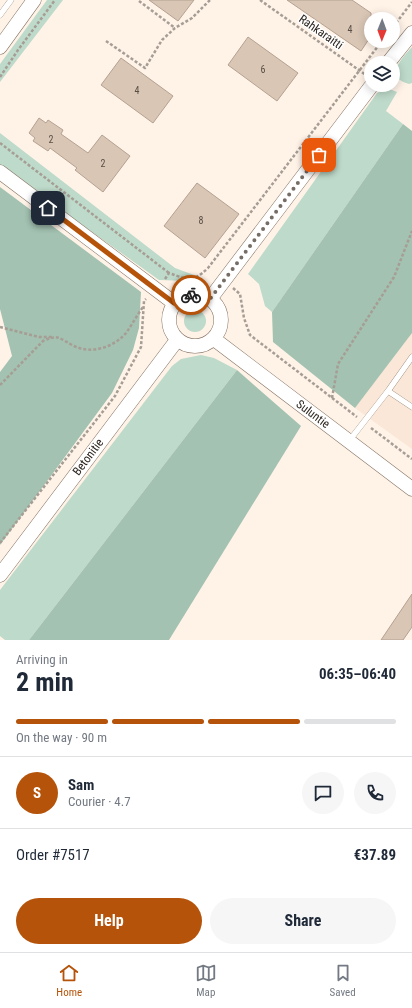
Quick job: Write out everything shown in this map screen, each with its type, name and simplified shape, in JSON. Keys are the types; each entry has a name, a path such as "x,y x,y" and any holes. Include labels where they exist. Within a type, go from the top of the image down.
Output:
{"street":[{"path":"0,47 34,0"},
{"path":"394,56 412,33"},
{"path":"210,299 367,92"},
{"path":"0,172 174,303"},
{"path":"198,294 210,299 219,310 221,326 214,339 202,346 189,346 177,340 169,329 169,315 174,303 185,296 198,294"},
{"name":"Suluntie","path":"214,339 412,489"},
{"name":"Betonitie","path":"0,575 177,340"}],"lane":[{"path":"0,15 11,0"},
{"path":"349,442 412,357"},
{"path":"388,391 412,407"}],"path":[{"path":"0,77 55,0"},
{"path":"106,41 145,68 162,40 175,28 192,18 210,0"},
{"name":"Rahkaraitti","path":"260,0 364,74"},
{"path":"139,1 175,28"},
{"path":"400,18 412,2"},
{"path":"0,143 169,273 186,280 198,278 208,268 377,48"},
{"path":"332,398 338,364 394,277 412,231"},
{"path":"208,268 240,294 244,318 250,335 412,459"},
{"path":"0,543 115,396 141,346 144,301 169,273"},
{"path":"0,327 39,337 62,338 72,345 83,349 98,350 121,338 144,306"},
{"path":"0,385 43,341 52,337"}],"shaded area":[{"path":"412,333 412,449 355,408"}],"green space":[{"path":"47,0 63,0 0,82 0,64"},
{"path":"412,47 412,83 409,84 400,79 400,62"},
{"path":"397,92 386,111 403,124 272,312 265,306 259,284 248,274 377,93"},
{"path":"403,124 412,131 412,333 355,408 273,342 272,312"},
{"path":"0,133 175,268 194,275 187,281 159,280 0,166"},
{"path":"0,187 141,292 139,328 133,350 112,393 0,545 0,372 12,356 0,309"},
{"path":"195,310 203,313 206,321 203,329 195,332 187,329 184,321 187,313"},
{"path":"201,355 214,358 237,370 29,640 5,640 0,636 0,590 172,366 181,359"},
{"path":"237,370 301,426 169,640 29,640"}],"building":[{"path":"149,0 194,0 178,21"},
{"path":"287,0 352,0 370,12 364,12 364,46 361,51"},
{"path":"248,37 298,73 277,101 228,65"},
{"path":"121,58 173,96 153,123 101,85"},
{"path":"39,118 46,123 48,120 63,130 61,134 88,153 102,135 130,156 103,192 75,170 77,168 50,148 48,151 33,141 35,138 29,133"},
{"path":"197,183 239,214 205,258 164,226"},
{"path":"412,594 412,627 403,640 381,640"}],"way so far":[{"path":"191,295 198,294 210,299 319,155"}],"route":[{"path":"48,208 174,303 185,296 191,295"}]}
